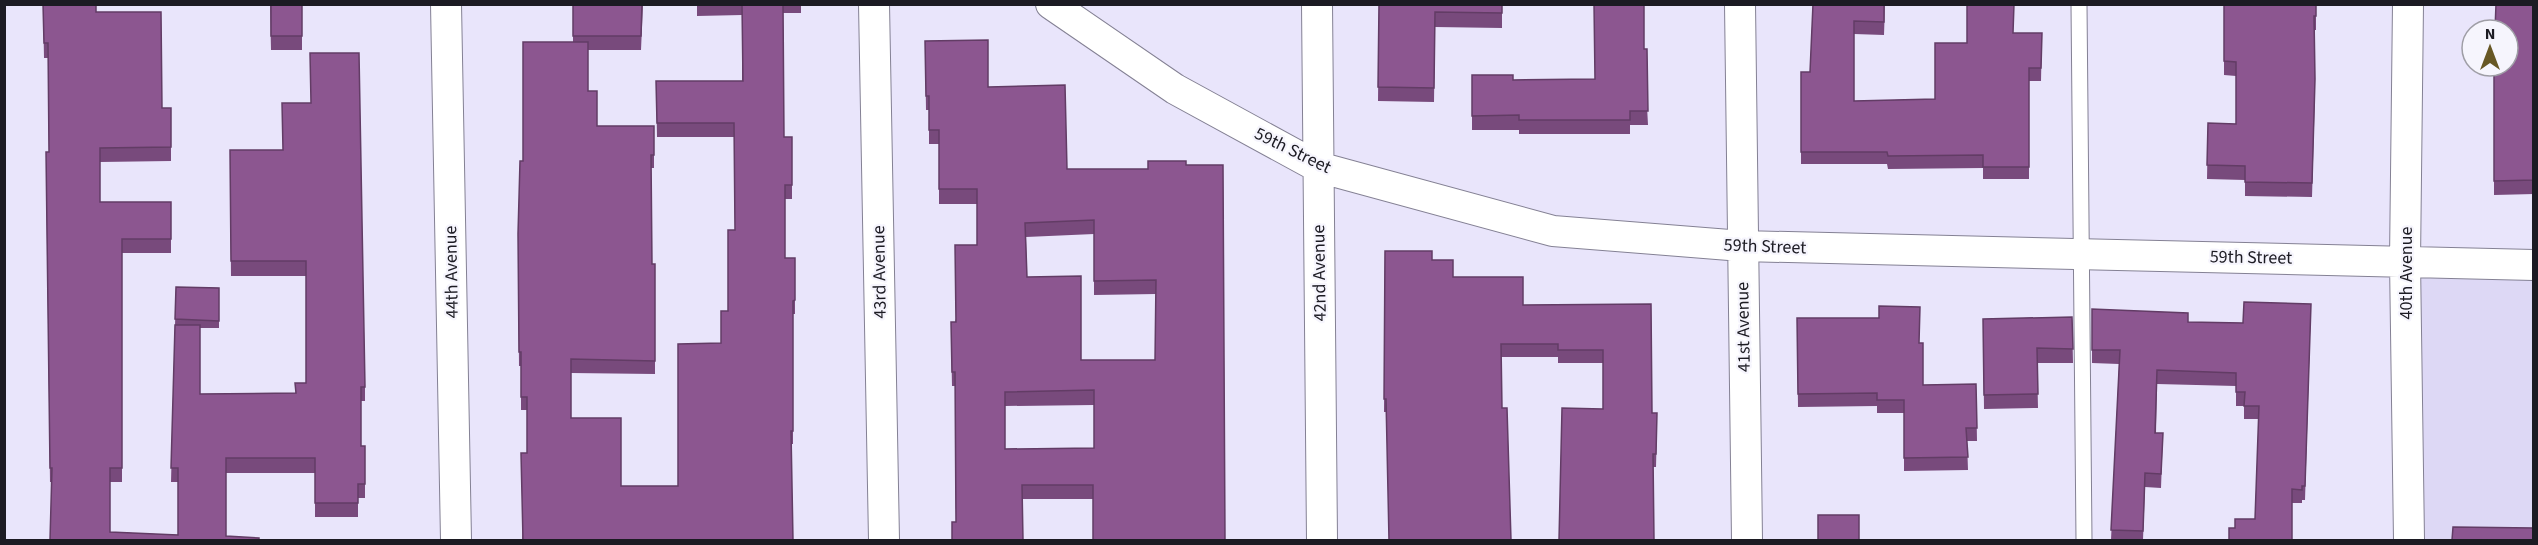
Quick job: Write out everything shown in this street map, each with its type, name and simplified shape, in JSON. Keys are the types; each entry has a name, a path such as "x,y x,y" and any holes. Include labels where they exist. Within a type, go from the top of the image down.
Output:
{"street":[{"name":"44th Avenue","path":"446,4 456,540"},
{"name":"43rd Avenue","path":"874,4 884,540"},
{"name":"59th Street","path":"1051,4 1175,89 1318,167 1553,231 1742,246 2534,265"},
{"name":"42nd Avenue","path":"1317,4 1322,540"},
{"name":"41st Avenue","path":"1740,4 1747,540"},
{"name":"40th Avenue","path":"2408,4 2405,261 2409,540"}],"lane":[{"path":"2079,4 2084,540"}],"shaded area":[{"path":"2405,261 2533,265 2533,540 2409,540"}],"building":[{"path":"43,4 96,4 96,12 161,12 162,108 171,108 171,147 100,148 100,202 171,202 171,239 122,239 122,468 110,468 110,532 178,535 178,468 171,468 175,325 200,325 200,394 296,393 295,383 306,383 306,261 231,261 230,150 283,150 282,103 311,103 310,53 359,53 365,387 361,387 361,446 365,446 365,484 358,484 358,503 315,503 315,458 226,458 226,536 259,538 259,540 50,540 52,468 50,468 46,152 49,152 48,43 44,43"},
{"path":"271,4 302,4 302,36 271,36"},
{"path":"573,4 642,4 641,36 573,36"},
{"path":"742,4 783,4 784,137 792,137 792,185 785,185 785,258 795,258 793,431 791,431 793,540 523,540 521,453 527,453 527,397 521,397 518,234 520,161 523,161 523,42 588,42 588,91 597,91 597,126 654,126 654,155 651,155 652,264 655,264 655,361 571,359 571,418 621,418 621,486 678,486 678,344 721,343 721,311 728,311 728,230 735,230 734,123 657,123 656,81 743,81"},
{"path":"1379,4 1502,4 1502,13 1435,12 1434,88 1378,87"},
{"path":"1594,4 1644,4 1648,111 1630,111 1630,120 1519,120 1519,115 1472,116 1472,75 1513,75 1513,80 1595,79"},
{"path":"1813,4 1884,4 1884,22 1854,21 1854,101 1935,99 1935,43 1967,43 1967,4 2014,4 2013,33 2042,33 2041,68 2029,68 2029,167 1983,167 1983,155 1888,156 1887,152 1801,152 1801,72 1810,72"},
{"path":"2224,4 2316,4 2312,183 2245,182 2245,166 2207,165 2208,123 2236,124 2236,62 2224,61"},
{"path":"2496,4 2534,4 2534,180 2494,181 2494,78 2520,78 2520,18 2495,18"},
{"path":"988,40 988,87 1065,85 1067,169 1148,169 1148,161 1186,161 1186,165 1223,165 1225,540 1093,540 1093,485 1022,485 1023,540 952,540 952,522 956,522 955,372 952,372 951,322 956,322 955,245 977,245 977,189 939,189 939,130 929,130 925,41","holes":["1094,220 1094,281 1156,280 1155,360 1081,360 1081,276 1027,277 1025,223","1094,390 1094,448 1005,449 1005,392"]},
{"path":"1385,251 1432,251 1432,260 1453,260 1453,277 1523,277 1523,305 1651,304 1652,413 1657,413 1656,454 1653,454 1654,540 1559,540 1562,408 1603,409 1603,350 1558,350 1558,344 1501,344 1502,408 1507,408 1511,540 1389,540 1386,399 1384,399"},
{"path":"176,287 219,288 219,321 175,319"},
{"path":"2244,302 2311,304 2305,486 2302,486 2302,490 2292,489 2292,540 2229,540 2229,528 2235,528 2235,519 2255,519 2259,406 2244,406 2245,392 2236,392 2236,373 2157,370 2155,433 2163,433 2161,474 2145,473 2143,531 2111,530 2120,350 2092,350 2092,309 2188,313 2188,322 2243,323"},
{"path":"1879,306 1920,307 1919,343 1923,343 1923,385 1976,384 1977,428 1966,428 1968,457 1904,458 1904,400 1877,400 1877,393 1798,394 1797,318 1879,318"},
{"path":"2072,317 2073,349 2037,348 2038,394 1984,395 1983,319"},
{"path":"1818,515 1859,515 1859,540 1818,540"},
{"path":"2453,527 2534,528 2534,540 2452,540"}]}
